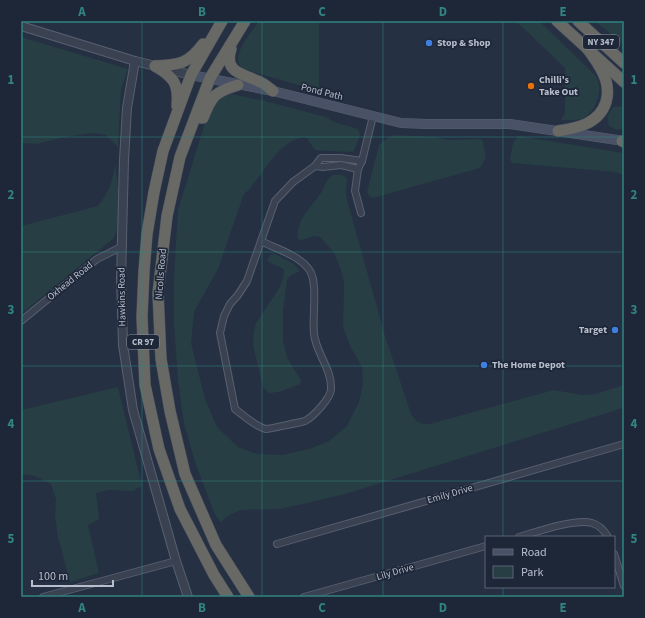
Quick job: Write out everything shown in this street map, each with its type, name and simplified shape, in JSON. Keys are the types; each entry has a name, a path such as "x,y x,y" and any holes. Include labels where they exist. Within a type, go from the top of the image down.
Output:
{"highway":[{"name":"Nicolls Road","path":"245,21 210,78 180,157 167,216 158,293 161,360 170,411 186,474 216,545 249,597"},
{"name":"NY 347","path":"557,21 624,82"},
{"name":"NY 347","path":"578,21 624,63"},
{"path":"586,21 624,54"},
{"name":"Nicolls Road","path":"222,22 191,75 163,151 147,234 143,309 145,385 159,449 180,509 214,575 228,597"},
{"path":"156,66 176,65 194,56 222,22"},
{"path":"238,32 228,57 229,64 243,76 260,82 273,91"},
{"path":"558,131 579,127 589,123 597,117 604,106 608,92 606,80 587,48"},
{"path":"156,66 170,76 177,88 178,96 175,119"},
{"path":"194,119 202,118 207,106 217,93 238,85"},
{"path":"240,582 256,597"}],"main road":[{"name":"Pond Path","path":"191,75 273,91 373,116 409,123 510,124 623,141"}],"street":[{"name":"Pond Path","path":"21,26 135,61 191,75"},
{"name":"Hawkins Road","path":"135,61 127,108 121,278 123,345 133,410 188,597"},
{"path":"361,213 355,191 358,169 362,161 373,116"},
{"path":"261,241 294,257 304,264 311,272 313,283 314,334 317,346 331,378 331,391 320,409 305,421 266,429 251,421 235,409 220,333 224,316 230,304 247,281 261,241 276,201 293,182 315,166 321,158 341,158 362,161"},
{"path":"327,158 328,167"},
{"path":"315,166 341,166 358,169"},
{"name":"Oxhead Road","path":"21,321 97,259 123,246"},
{"name":"Emily Drive","path":"277,544 624,444"},
{"path":"523,536 581,521 600,526 607,536"},
{"name":"Lily Drive","path":"304,597 485,546"},
{"path":"615,557 624,586"},
{"path":"43,597 176,560"}],"green space":[{"path":"259,21 319,21 319,91 243,69 239,64 238,59 241,48"},
{"path":"516,21 539,21 596,76 599,84 599,95 589,114 581,119 561,120 565,113 565,68"},
{"path":"595,21 624,21 624,45"},
{"path":"21,37 128,69 121,89 118,147 106,135 94,133 64,137 37,144 21,143"},
{"path":"231,94 326,117 334,122 358,129 360,135 354,151 350,152 315,150 306,137 291,142 278,152 244,194 218,269 194,312 191,343 205,399 217,427 238,447 257,454 282,455 309,449 329,441 347,426 359,402 363,384 362,367 351,348 343,328 344,283 341,270 334,253 320,237 314,236 302,240 298,239 299,226 302,220 321,193 329,178 336,175 345,176 347,179 346,195 385,336 411,414 417,421 424,424 430,424 554,390 582,395 595,394 624,385 624,410 623,408 345,494 281,509 240,510 228,516 221,522 215,515 196,465 184,424 178,380 174,325 174,276 178,210 209,110 217,99"},
{"path":"624,106 624,129 617,130 609,126 607,117 613,107"},
{"path":"395,135 435,137 447,140 481,139 483,141 486,158 480,168 373,198 369,196 367,192 379,145 389,137"},
{"path":"518,136 624,153 624,175 615,172 512,163 510,159 513,143"},
{"path":"115,164 119,212 117,230 114,238 21,314 21,226 98,206 110,186"},
{"path":"275,254 294,264 300,271 290,276 287,280 283,312 283,341 287,358 301,380 300,384 280,392 269,393 263,387 253,345 256,323 278,290 283,278 284,270 267,260 270,255"},
{"path":"118,387 142,486 133,491 109,490 96,493 99,519 88,525 99,573 70,582 58,537 55,516 56,499 51,484 35,476 21,474 21,410"}],"place":[{"name":"Stop & Shop","path":"429,43"},
{"name":"Chilli's Take Out","path":"531,86"},
{"name":"Target","path":"615,330"},
{"name":"The Home Depot","path":"484,365"}]}
